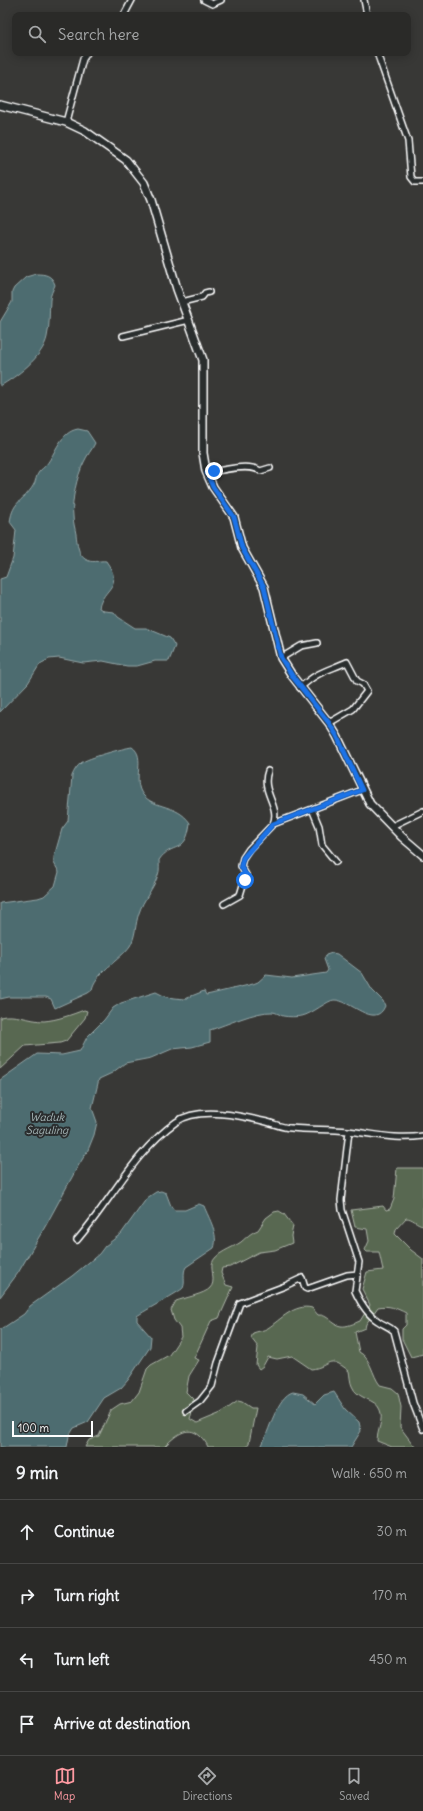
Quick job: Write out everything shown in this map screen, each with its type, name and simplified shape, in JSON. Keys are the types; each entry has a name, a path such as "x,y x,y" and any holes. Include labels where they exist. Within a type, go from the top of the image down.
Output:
{"main road":[{"path":"0,105 66,122 85,132 126,160 144,183 151,200 182,302 203,360 203,453 207,473 213,487 234,517 242,548 264,587 281,658 300,688 329,723 341,743 362,790 370,804 402,837 423,854"}],"street":[{"path":"126,12 132,0"},
{"path":"204,0 212,4 221,0"},
{"path":"364,0 366,12"},
{"path":"66,122 85,56"},
{"path":"378,56 408,141 411,177 414,182 423,182"},
{"path":"182,302 202,297 205,293 209,292"},
{"path":"123,336 189,320"},
{"path":"207,473 234,467 257,468 260,471 270,468"},
{"path":"281,658 302,646 317,643"},
{"path":"300,688 324,670 347,662 357,681 363,684 367,691 353,708 329,723"},
{"path":"268,772 266,791 275,812 273,824"},
{"path":"224,904 240,895 246,875 241,866 243,858 273,824 362,790"},
{"path":"312,810 319,826 322,845 336,862"},
{"path":"392,826 423,811"},
{"path":"77,1240 97,1216 131,1166 145,1149 182,1118 208,1113 222,1114 244,1117 290,1128 349,1131 388,1137 410,1138 423,1136"},
{"path":"349,1131 342,1205 359,1262 355,1288 356,1295 367,1310 378,1321 394,1331 413,1404 423,1428"},
{"path":"186,1411 200,1401 212,1386 218,1363 240,1303 302,1278 305,1288 307,1289 347,1274 358,1274"}],"green space":[{"path":"84,1010 87,1011 85,1018 66,1041 60,1043 25,1046 0,1069 0,1017 11,1016 44,1021"},
{"path":"397,1168 423,1168 423,1225 406,1218 396,1229 395,1234 411,1250 423,1259 423,1354 411,1357 402,1339 402,1329 406,1325 406,1313 396,1308 386,1306 378,1307 366,1324 365,1328 355,1332 359,1352 369,1362 377,1381 380,1385 392,1388 398,1393 401,1407 400,1427 415,1447 392,1447 377,1441 381,1421 380,1410 375,1403 362,1397 354,1391 349,1371 342,1366 337,1363 329,1362 317,1368 311,1369 292,1356 277,1359 268,1357 263,1366 259,1369 256,1365 258,1347 251,1338 253,1333 268,1328 288,1313 306,1307 312,1308 318,1315 325,1316 335,1324 341,1326 360,1321 370,1305 362,1289 367,1272 383,1270 379,1252 367,1252 365,1250 369,1241 367,1229 355,1227 351,1210 383,1206 386,1210 390,1209 394,1199"},
{"path":"279,1211 284,1214 293,1226 291,1236 292,1243 275,1250 259,1252 230,1267 222,1268 221,1273 226,1285 233,1287 219,1318 211,1321 194,1358 199,1360 189,1376 186,1392 195,1401 190,1419 197,1423 221,1413 238,1401 251,1408 256,1408 249,1443 246,1447 208,1447 200,1436 190,1431 176,1436 164,1447 85,1447 89,1440 99,1436 111,1410 120,1404 132,1401 139,1392 147,1369 151,1365 169,1355 181,1337 180,1328 174,1320 171,1310 176,1301 199,1294 210,1288 213,1283 213,1260 224,1251 241,1242 258,1230 266,1218 274,1212"}],"water":[{"path":"42,274 50,277 55,285 50,298 47,337 35,359 21,372 0,386 0,322 12,302 12,292 14,288 26,277"},
{"path":"78,429 87,431 95,443 81,468 74,496 73,518 78,548 81,555 88,560 93,562 106,561 113,577 111,587 101,601 99,608 104,611 114,612 118,617 135,628 146,628 170,638 175,646 169,661 155,661 137,666 127,666 103,661 83,663 59,658 49,659 40,664 28,683 0,712 0,579 6,577 13,558 16,530 10,522 11,515 16,505 33,486 38,473 50,460 59,444 67,434"},
{"path":"132,747 136,751 138,757 138,783 143,795 154,803 173,809 185,817 190,823 188,833 182,844 164,854 159,860 159,873 141,908 130,946 97,978 92,990 55,1008 51,999 46,997 9,997 0,999 0,903 38,898 44,896 55,886 59,872 54,863 54,857 62,829 68,821 72,776 75,770 85,761 114,751"},
{"name":"Waduk Saguling","path":"332,953 337,954 362,973 372,990 383,1001 385,1006 381,1013 375,1015 369,1014 340,1001 334,1000 302,1016 283,1016 275,1012 265,1012 210,1030 210,1042 192,1047 172,1049 151,1058 125,1063 112,1073 99,1079 92,1108 97,1122 88,1150 18,1273 0,1297 0,1080 37,1054 62,1055 80,1051 87,1037 104,1020 113,1008 121,1003 156,992 166,997 184,999 204,991 206,995 253,984 258,982 266,975 292,978 326,973 328,970 324,959 326,955"},
{"path":"161,1191 166,1193 174,1210 185,1210 199,1204 204,1206 214,1232 214,1248 186,1267 184,1272 183,1288 137,1316 137,1321 151,1337 150,1347 121,1388 104,1398 88,1422 74,1428 69,1436 67,1447 0,1447 0,1330 24,1314 30,1306 72,1276 99,1254 105,1246 121,1234 147,1198 156,1192"},
{"path":"293,1392 303,1394 315,1404 324,1395 334,1392 345,1409 359,1422 361,1431 351,1447 261,1447 282,1400"}],"route":[{"path":"214,471 207,473 213,487 230,509 234,517 242,548 264,587 281,658 306,696 329,723 337,736 362,790 273,824 249,849 243,858 241,866 246,875 245,880"}]}
